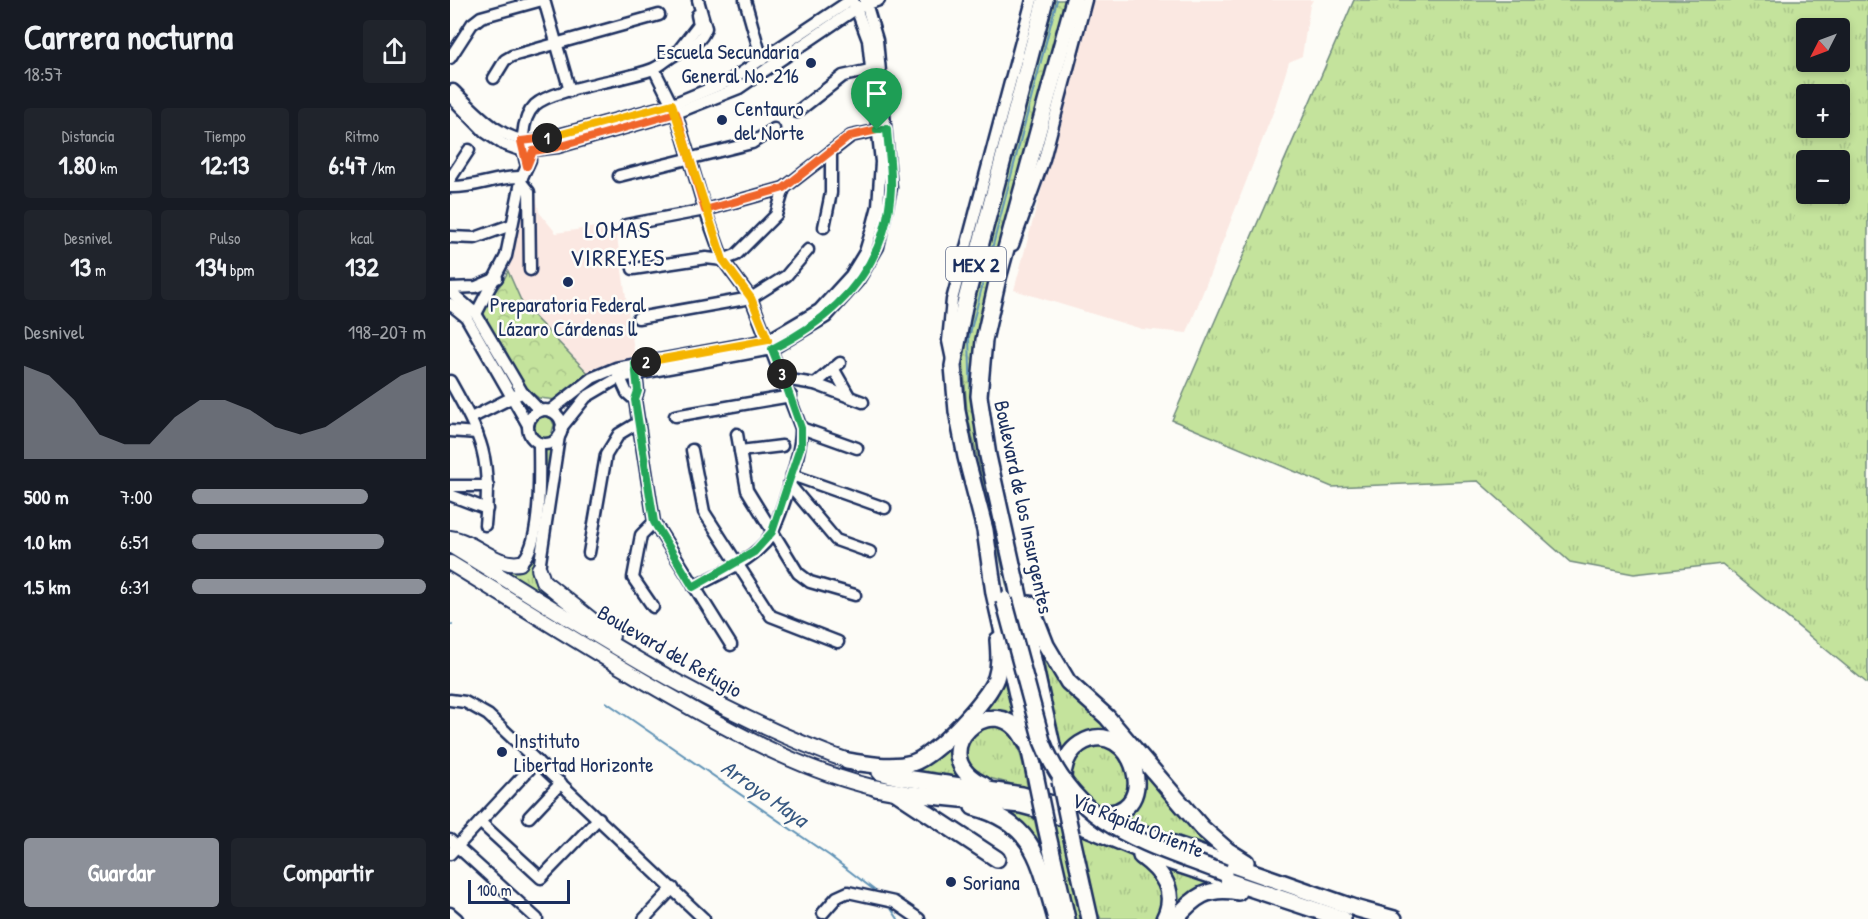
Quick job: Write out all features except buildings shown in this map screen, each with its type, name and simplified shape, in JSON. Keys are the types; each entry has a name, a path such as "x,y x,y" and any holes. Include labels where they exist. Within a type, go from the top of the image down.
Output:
{"highway":[{"name":"Boulevard de los Insurgentes","path":"1074,0 998,278 984,340 979,396 988,456 1068,803 1071,834 1090,919"},
{"name":"Boulevard de los Insurgentes","path":"999,596 964,446 953,366 964,308 1035,1"},
{"path":"1006,530 1033,615 1062,675 1107,717 1218,843 1240,859 1294,886"},
{"path":"999,596 1066,919"},
{"path":"847,761 894,766 920,760 937,748 984,697 998,668 999,596"},
{"path":"999,596 1042,741 1051,762 1070,791 1089,811 1118,829 1224,873 1345,919"},
{"path":"998,790 971,778 961,766 959,742 971,726 989,718 1008,722 1022,736 1031,758"},
{"path":"880,772 899,777 998,790 1068,803 1104,814 1120,810 1133,796 1137,773 1131,760 1119,746 1099,738 1085,741 1076,747 1061,772"},
{"path":"876,788 984,810 1005,819 1019,829 1037,856 1056,919"},
{"path":"895,791 997,859"},
{"name":"Vía Rápida Oriente","path":"911,794 1021,805 1066,818 1122,842 1288,902 1345,919"},
{"path":"1068,803 1294,886 1394,919"},
{"path":"1122,842 1151,863 1165,878 1170,901 1164,919"},
{"path":"1083,886 1099,919"},
{"path":"1175,919 1197,896 1212,890 1226,889 1288,902"}],"main road":[{"path":"450,538 462,540 505,564 520,563"},
{"name":"Boulevard del Refugio","path":"450,545 633,657 752,722 880,772"},
{"name":"Boulevard del Refugio","path":"450,562 635,677 750,741 815,769 876,788"},
{"path":"539,570 543,581 612,635 633,657"}],"street":[{"path":"450,58 472,24 481,17 543,0 570,91"},
{"path":"676,54 699,24 693,0"},
{"path":"476,314 482,299 497,278 506,256 521,180 527,166 530,113 537,104 570,91 654,69 686,50 704,35 706,28 698,0"},
{"path":"745,0 762,60"},
{"path":"674,108 729,81 858,2 879,0"},
{"path":"998,278 1023,221 1044,159 1086,0"},
{"path":"528,425 531,416 545,411 592,378 770,345 826,317 869,265 878,247 891,188 870,70 868,40 858,2"},
{"path":"450,92 484,121 527,143 674,108 739,88 858,2"},
{"path":"858,2 877,40 882,129"},
{"path":"494,78 505,60 512,56 659,15"},
{"path":"654,69 674,108 723,260 751,298 791,396 801,428 801,445 772,532 754,552 737,564 693,587"},
{"path":"797,112 843,76 870,70"},
{"path":"624,175 752,143 774,129"},
{"path":"630,224 705,210 784,188 850,136 882,129"},
{"path":"450,179 469,150"},
{"path":"824,227 831,193 831,151"},
{"path":"450,187 470,188 510,177 521,180 529,192 530,270"},
{"path":"633,269 706,258 723,260 736,255 776,215 784,188"},
{"path":"450,237 475,238 511,225"},
{"path":"638,318 751,298 786,276 808,250"},
{"path":"450,290 476,287 497,278"},
{"path":"450,290 476,314 518,394 530,436 539,443 552,442 586,397 618,373"},
{"path":"450,304 466,317 518,394 559,418 560,432 539,570"},
{"path":"815,384 837,365 849,396"},
{"path":"635,369 638,391 635,400 654,522 731,645"},
{"path":"618,373 627,393 635,400"},
{"path":"784,379 815,384 863,402"},
{"path":"450,381 471,418 487,462 485,525"},
{"path":"471,418 518,394"},
{"path":"675,416 791,396"},
{"path":"589,553 606,455 620,434 639,422"},
{"path":"801,428 857,448"},
{"path":"450,431 477,433"},
{"path":"737,434 747,490 772,532 804,577 810,582 855,595"},
{"path":"520,563 527,558 536,524 539,443"},
{"path":"740,451 782,446"},
{"path":"692,450 704,512 771,616 838,642"},
{"path":"790,479 885,508"},
{"path":"790,479 836,540 870,552"},
{"path":"450,486 488,486"},
{"path":"450,495 487,509"},
{"path":"653,607 633,578 641,535 654,522"},
{"path":"450,700 465,702 488,715 704,919"},
{"path":"537,761 480,822 453,847 537,919"},
{"path":"529,817 561,783"},
{"path":"480,822 540,878 598,818"},
{"path":"644,919 673,888"},
{"path":"823,913 837,897 848,891 894,902 919,919"},
{"path":"450,913 457,919"}],"shaded area":[{"path":"1093,0 1313,0 1310,5 1302,56 1289,62 1274,110 1187,333 1142,329 1014,290"},
{"name":"Preparatoria Federal Lázaro Cárdenas ll","path":"536,195 539,212 556,233 615,224 635,357 608,364 589,374 523,305 508,271 524,197"}],"green space":[{"path":"1048,0 1065,0 987,291 977,337 973,378 978,432 1017,608 1011,601 1006,583 967,413 963,358 980,262"},
{"path":"1354,0 1868,0 1868,684 1722,564 1634,574 1570,562 1478,481 1332,487 1172,420"},
{"path":"508,271 523,305 589,374 557,400 539,398 525,388 483,314 487,302"},
{"path":"541,414 551,418 554,425 551,436 543,441 536,435 532,421"},
{"path":"555,447 534,573 602,632 487,560 512,571 522,567 530,556 540,519 542,449"},
{"path":"1043,655 1056,676 1124,746 1107,735 1061,765"},
{"path":"1003,658 1018,727 976,718"},
{"path":"991,722 1008,732 1019,749 1028,790 982,776 968,768 963,741"},
{"path":"960,729 954,743 976,784 899,771"},
{"path":"1087,743 1116,748 1134,777 1124,803 1098,810 1071,787 1068,763"},
{"path":"1133,755 1213,847 1117,816 1129,810"},
{"path":"1004,807 1033,814 1054,901 1045,868 1002,811"},
{"path":"1047,818 1060,823 1080,919 1072,919"},
{"path":"1076,827 1124,851 1154,874 1162,887 1163,902 1155,919 1101,919 1094,905"},
{"path":"1158,864 1219,885 1196,890 1168,919"}],"waterway":[{"path":"979,448 971,402 969,337 1057,0"},
{"name":"Arroyo Maya","path":"606,702 830,856 878,893"},
{"name":"Arroyo Maya","path":"888,904 898,919"}],"place":[{"name":"Escuela Secundaria General No. 216","path":"811,63"},
{"name":"Centauro del Norte","path":"722,120"},
{"name":"Preparatoria Federal Lázaro Cárdenas ll","path":"568,282"},
{"name":"Instituto Libertad Horizonte","path":"502,752"},
{"name":"Soriana","path":"951,882"}],"district":[{"name":"LOMAS VIRREYES","path":"618,243"}],"route":[{"path":"877,130 850,136 784,188 705,210 676,113 558,147 533,151 527,166 521,141 532,142 570,133 672,104 676,113 690,159 705,210 723,260 751,298 768,340 635,364 638,391 635,400 654,522 693,587 737,564 765,543 772,532 801,445 801,428 772,349 826,317 858,281 878,247 891,188 887,129 877,130"}]}
